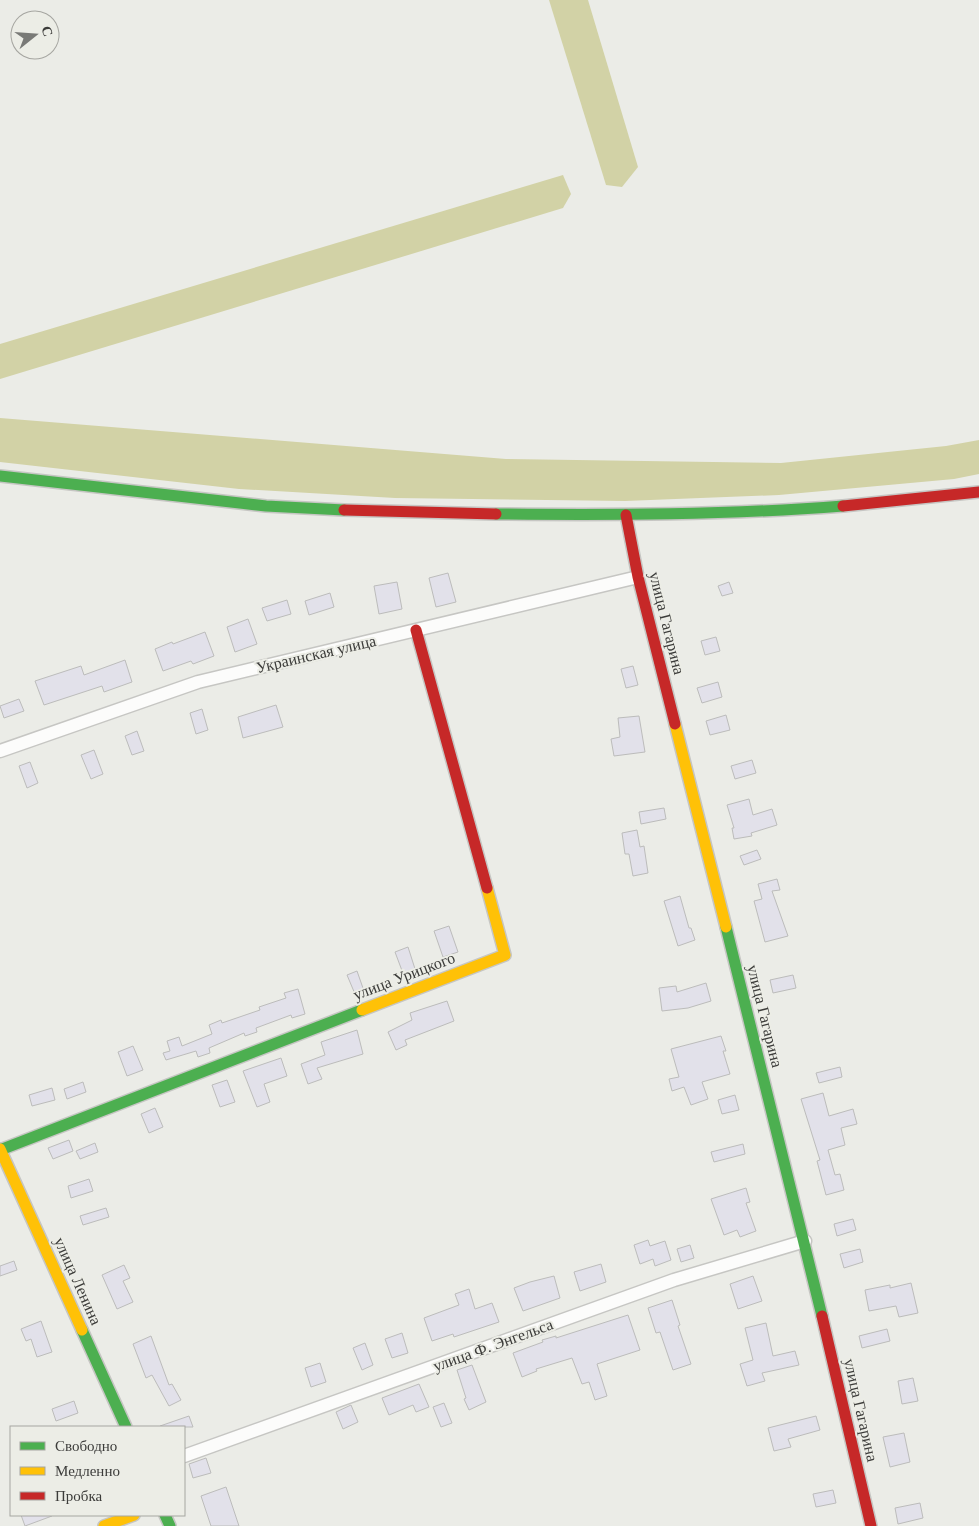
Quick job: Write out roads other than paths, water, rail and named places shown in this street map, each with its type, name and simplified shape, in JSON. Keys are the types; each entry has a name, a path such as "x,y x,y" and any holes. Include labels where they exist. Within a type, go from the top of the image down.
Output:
{"street":[{"path":"0,476 236,503 335,510 626,515 798,509 979,492"},
{"name":"улица Гагарина","path":"626,515 638,577 805,1241 872,1526"},
{"name":"Украинская улица","path":"0,751 198,682 638,577"},
{"name":"улица Урицкого","path":"0,1150 505,954 416,630"},
{"name":"улица Ленина","path":"0,1150 126,1426"},
{"name":"улица Ф. Энгельса","path":"185,1456 674,1280 805,1241"},
{"path":"104,1526 131,1516"}]}
